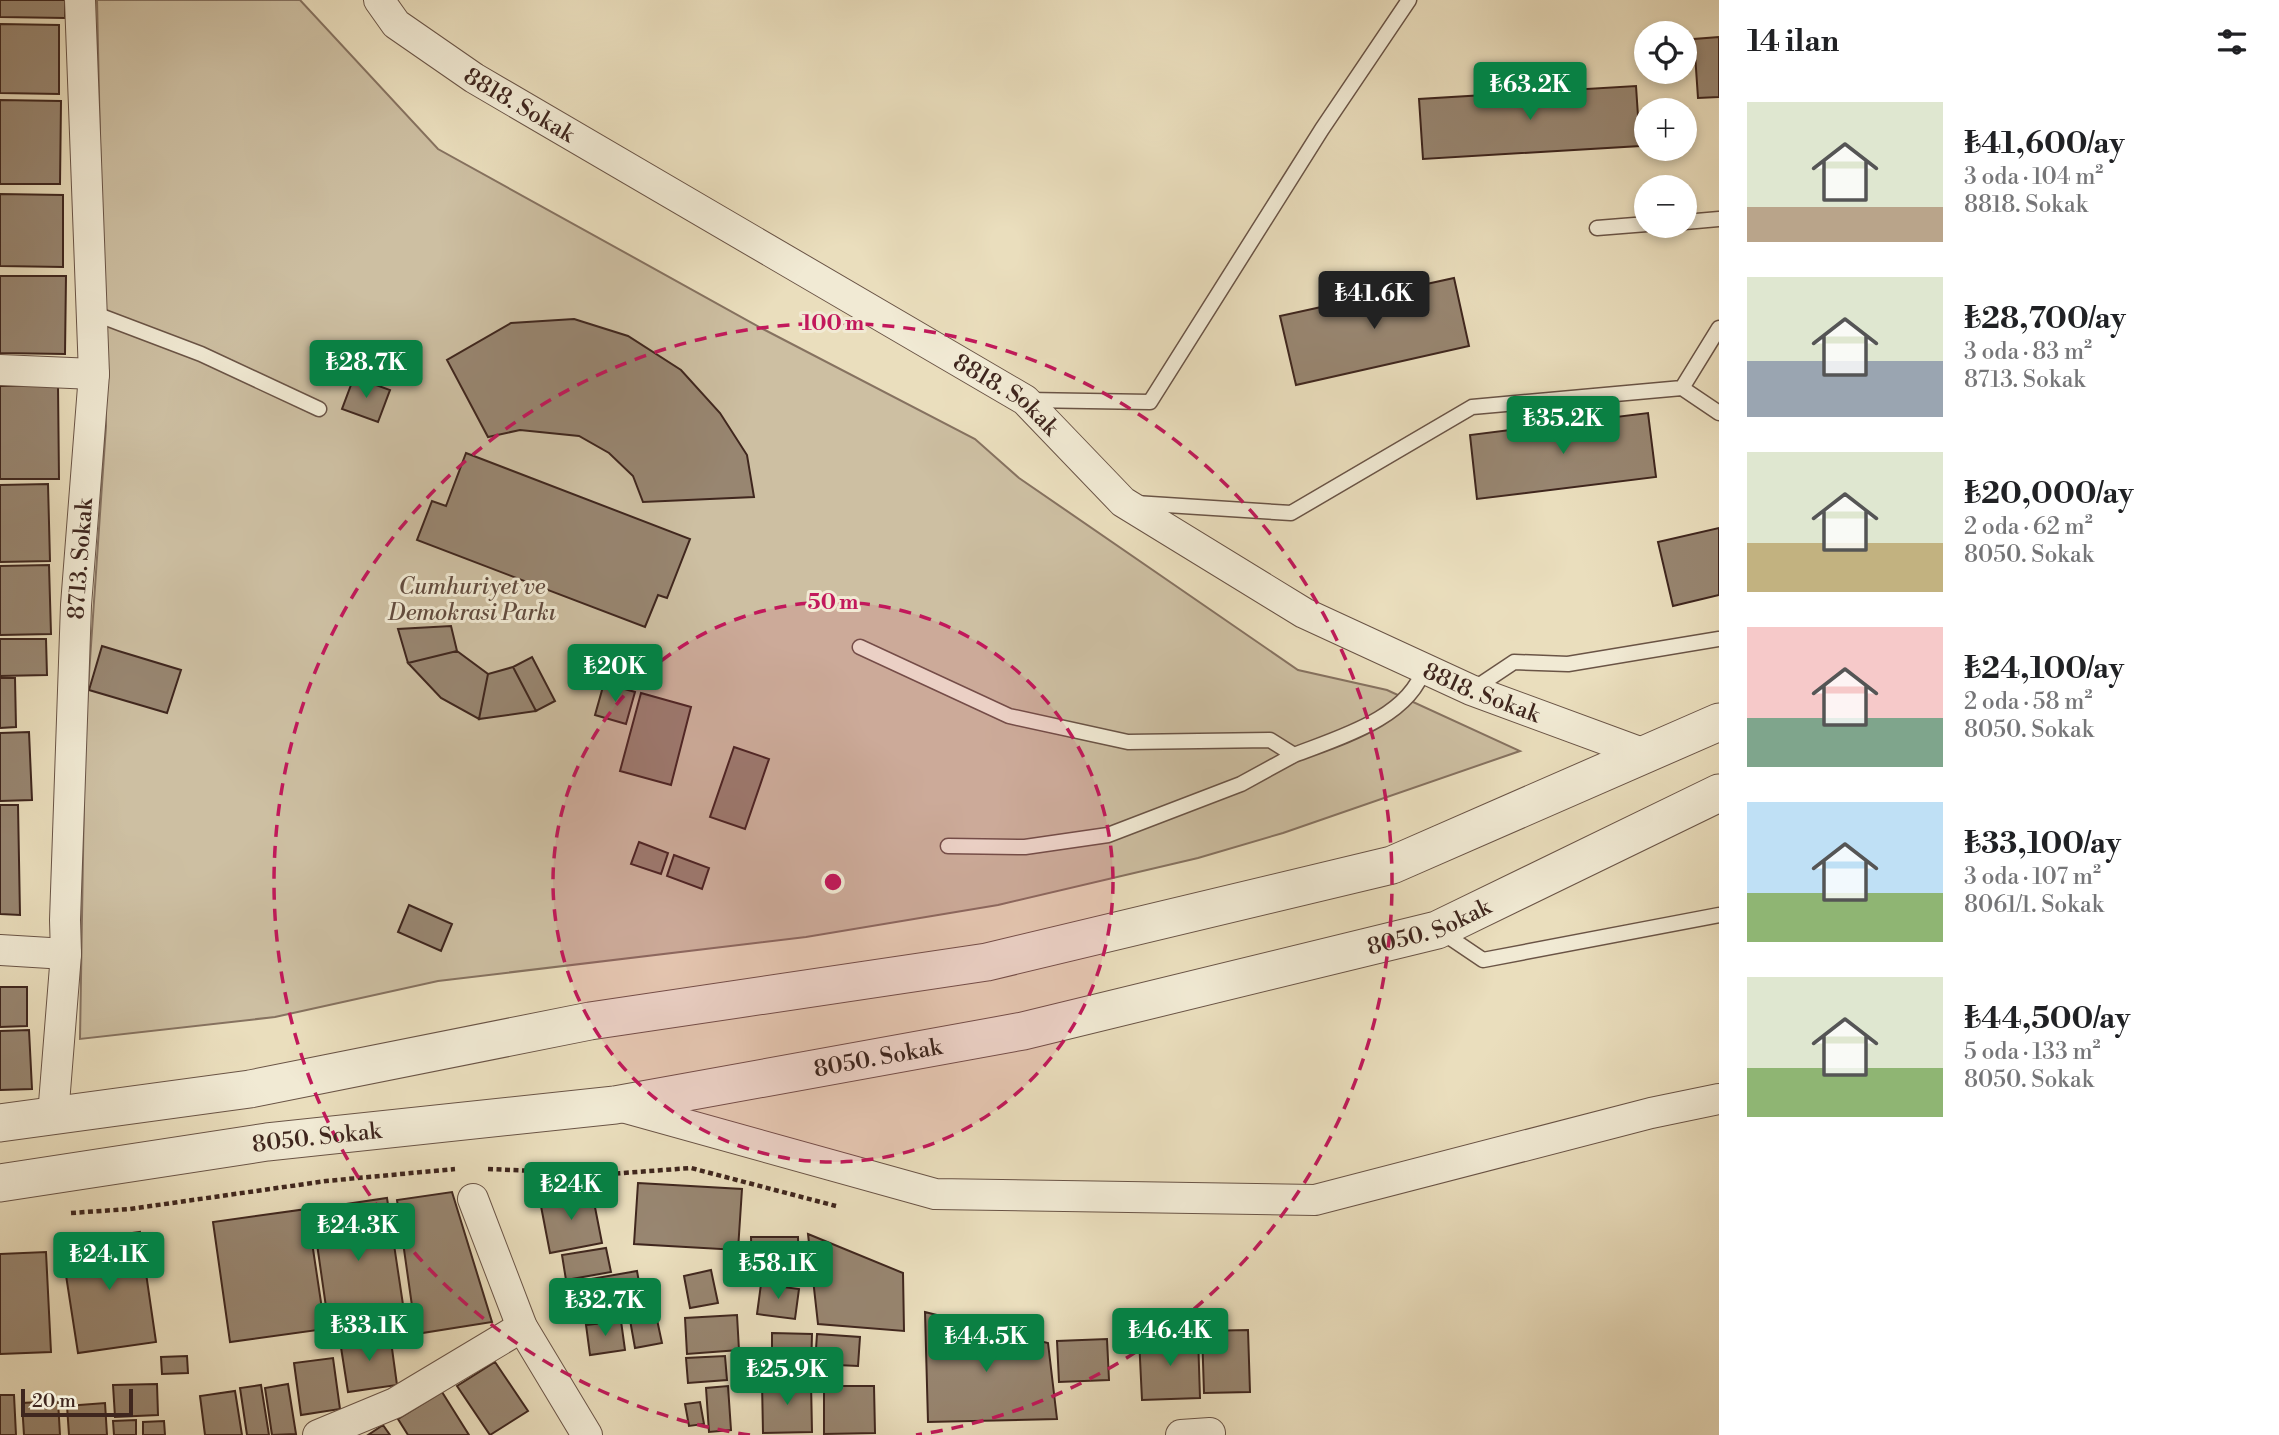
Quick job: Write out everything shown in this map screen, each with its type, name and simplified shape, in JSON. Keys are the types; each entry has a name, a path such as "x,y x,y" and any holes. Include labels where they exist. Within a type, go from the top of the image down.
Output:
{"street":[{"name":"8713. Sokak","path":"53,1116 66,954 76,605 94,374 80,0"},
{"name":"8818. Sokak","path":"379,0 397,23 474,78 1025,400 1123,502 1304,613 1471,690 1645,754"},
{"path":"0,370 94,374"},
{"path":"0,1123 250,1089 590,1021 987,962 1392,865 1719,722"},
{"name":"8050. Sokak","path":"0,1183 267,1142 615,1105 1023,1031 1437,930 1719,793"},
{"path":"0,950 66,954"},
{"path":"615,1105 935,1194 1315,1200 1651,1113 1719,1099"},
{"path":"473,1199 522,1327 587,1435"},
{"path":"318,1435 395,1403 522,1327"}],"lane":[{"path":"1025,400 1150,402 1322,129 1409,0"},
{"path":"1697,221 1719,219"},
{"path":"1597,228 1634,225"},
{"path":"93,313 201,354 319,409"},
{"path":"1682,388 1719,328"},
{"path":"1123,502 1291,513 1472,407 1682,388 1719,413"},
{"path":"1471,690 1514,662 1568,664 1719,639"},
{"path":"860,647 1009,716 1128,741 1270,740 1294,755"},
{"path":"947,846 1025,847 1108,835 1241,784 1294,755 1373,724 1419,686 1424,668"},
{"path":"1437,930 1483,960 1719,915"}],"path":[{"path":"65,1213 130,1209 326,1181 465,1168"},
{"path":"479,1168 610,1174 691,1168 836,1206"}],"green space":[{"name":"Cumhuriyet ve Demokrasi Parkı","path":"97,0 300,0 438,149 763,329 975,439 1019,478 1298,670 1387,690 1520,751 1283,833 1198,858 998,905 806,937 438,981 275,1017 80,1039 85,733 106,426"}],"building":[{"path":"0,0 65,0 65,18 0,17"},
{"path":"0,24 59,25 59,94 0,93"},
{"path":"1719,37 1719,97 1698,98 1697,39"},
{"path":"1636,86 1634,146 1423,159 1419,99"},
{"path":"0,100 61,101 60,184 0,184"},
{"path":"0,194 63,195 63,267 0,266"},
{"path":"0,276 66,276 65,354 0,353"},
{"path":"1454,278 1469,346 1296,385 1280,316"},
{"path":"574,319 628,336 681,370 720,413 747,455 754,497 643,502 633,476 609,453 579,436 520,430 488,437 447,360 511,323"},
{"path":"354,377 390,390 378,422 342,409"},
{"path":"58,385 59,479 0,479 0,386"},
{"path":"1648,413 1656,477 1477,499 1470,435"},
{"path":"466,453 690,539 667,598 658,595 645,627 417,540 432,501 446,506"},
{"path":"48,484 50,561 0,562 0,485"},
{"path":"1719,528 1719,595 1673,606 1658,542"},
{"path":"49,565 51,634 0,635 0,566"},
{"path":"451,626 457,651 408,663 398,629"},
{"path":"0,639 46,639 47,675 0,676"},
{"path":"102,646 181,670 167,713 89,690"},
{"path":"457,651 488,674 479,719 441,698 408,663"},
{"path":"532,657 555,701 536,711 513,667"},
{"path":"513,667 536,711 479,719 488,674"},
{"path":"0,678 15,678 16,727 0,728"},
{"path":"604,683 635,692 626,724 595,715"},
{"path":"641,693 691,707 671,785 620,771"},
{"path":"29,732 32,800 0,801 0,733"},
{"path":"734,747 769,759 745,829 710,817"},
{"path":"0,805 18,805 20,915 0,914"},
{"path":"639,842 668,853 661,874 631,864"},
{"path":"674,855 709,868 702,889 667,876"},
{"path":"409,905 452,924 441,951 398,932"},
{"path":"0,987 27,987 27,1026 0,1027"},
{"path":"29,1030 32,1089 0,1090 0,1031"},
{"path":"638,1183 742,1189 738,1250 634,1244"},
{"path":"452,1192 492,1322 416,1334 397,1200"},
{"path":"592,1192 602,1243 550,1253 540,1201"},
{"path":"387,1198 405,1318 329,1328 312,1209"},
{"path":"307,1209 325,1329 230,1342 213,1222"},
{"path":"140,1232 156,1342 78,1353 61,1243"},
{"path":"808,1234 903,1273 904,1331 818,1324"},
{"path":"751,1237 798,1237 799,1273 752,1274"},
{"path":"606,1248 611,1272 566,1280 562,1255"},
{"path":"46,1252 51,1352 0,1354 0,1254"},
{"path":"711,1270 718,1303 690,1308 684,1276"},
{"path":"637,1271 644,1310 592,1319 585,1280"},
{"path":"761,1284 799,1289 795,1319 757,1314"},
{"path":"925,1312 1048,1343 1057,1419 928,1422"},
{"path":"656,1315 662,1343 635,1348 630,1320"},
{"path":"737,1315 739,1350 687,1354 685,1318"},
{"path":"621,1321 625,1350 590,1355 586,1325"},
{"path":"1248,1330 1250,1392 1204,1393 1202,1331"},
{"path":"772,1333 812,1334 811,1372 772,1371"},
{"path":"390,1334 397,1385 348,1392 340,1341"},
{"path":"817,1334 860,1337 858,1366 815,1364"},
{"path":"1198,1336 1200,1398 1142,1400 1139,1338"},
{"path":"1107,1339 1109,1380 1059,1382 1057,1341"},
{"path":"187,1356 188,1373 162,1374 161,1357"},
{"path":"725,1356 727,1380 688,1383 686,1358"},
{"path":"333,1358 340,1409 301,1415 294,1363"},
{"path":"495,1362 528,1411 490,1435 457,1386"},
{"path":"811,1381 812,1432 763,1433 762,1382"},
{"path":"157,1384 158,1415 115,1417 113,1385"},
{"path":"288,1384 296,1434 272,1435 265,1388"},
{"path":"261,1385 269,1435 247,1435 240,1388"},
{"path":"728,1386 731,1430 709,1432 706,1388"},
{"path":"824,1386 874,1386 875,1433 824,1434"},
{"path":"235,1391 242,1435 205,1435 200,1396"},
{"path":"442,1392 469,1435 408,1435 398,1419"},
{"path":"0,1395 14,1395 16,1435 0,1435"},
{"path":"58,1401 60,1435 24,1435 22,1403"},
{"path":"700,1402 704,1424 689,1426 685,1404"},
{"path":"105,1403 107,1435 69,1435 67,1406"},
{"path":"136,1420 136,1435 114,1435 113,1421"},
{"path":"164,1421 165,1435 143,1435 143,1422"},
{"path":"383,1425 390,1435 368,1435"}]}
